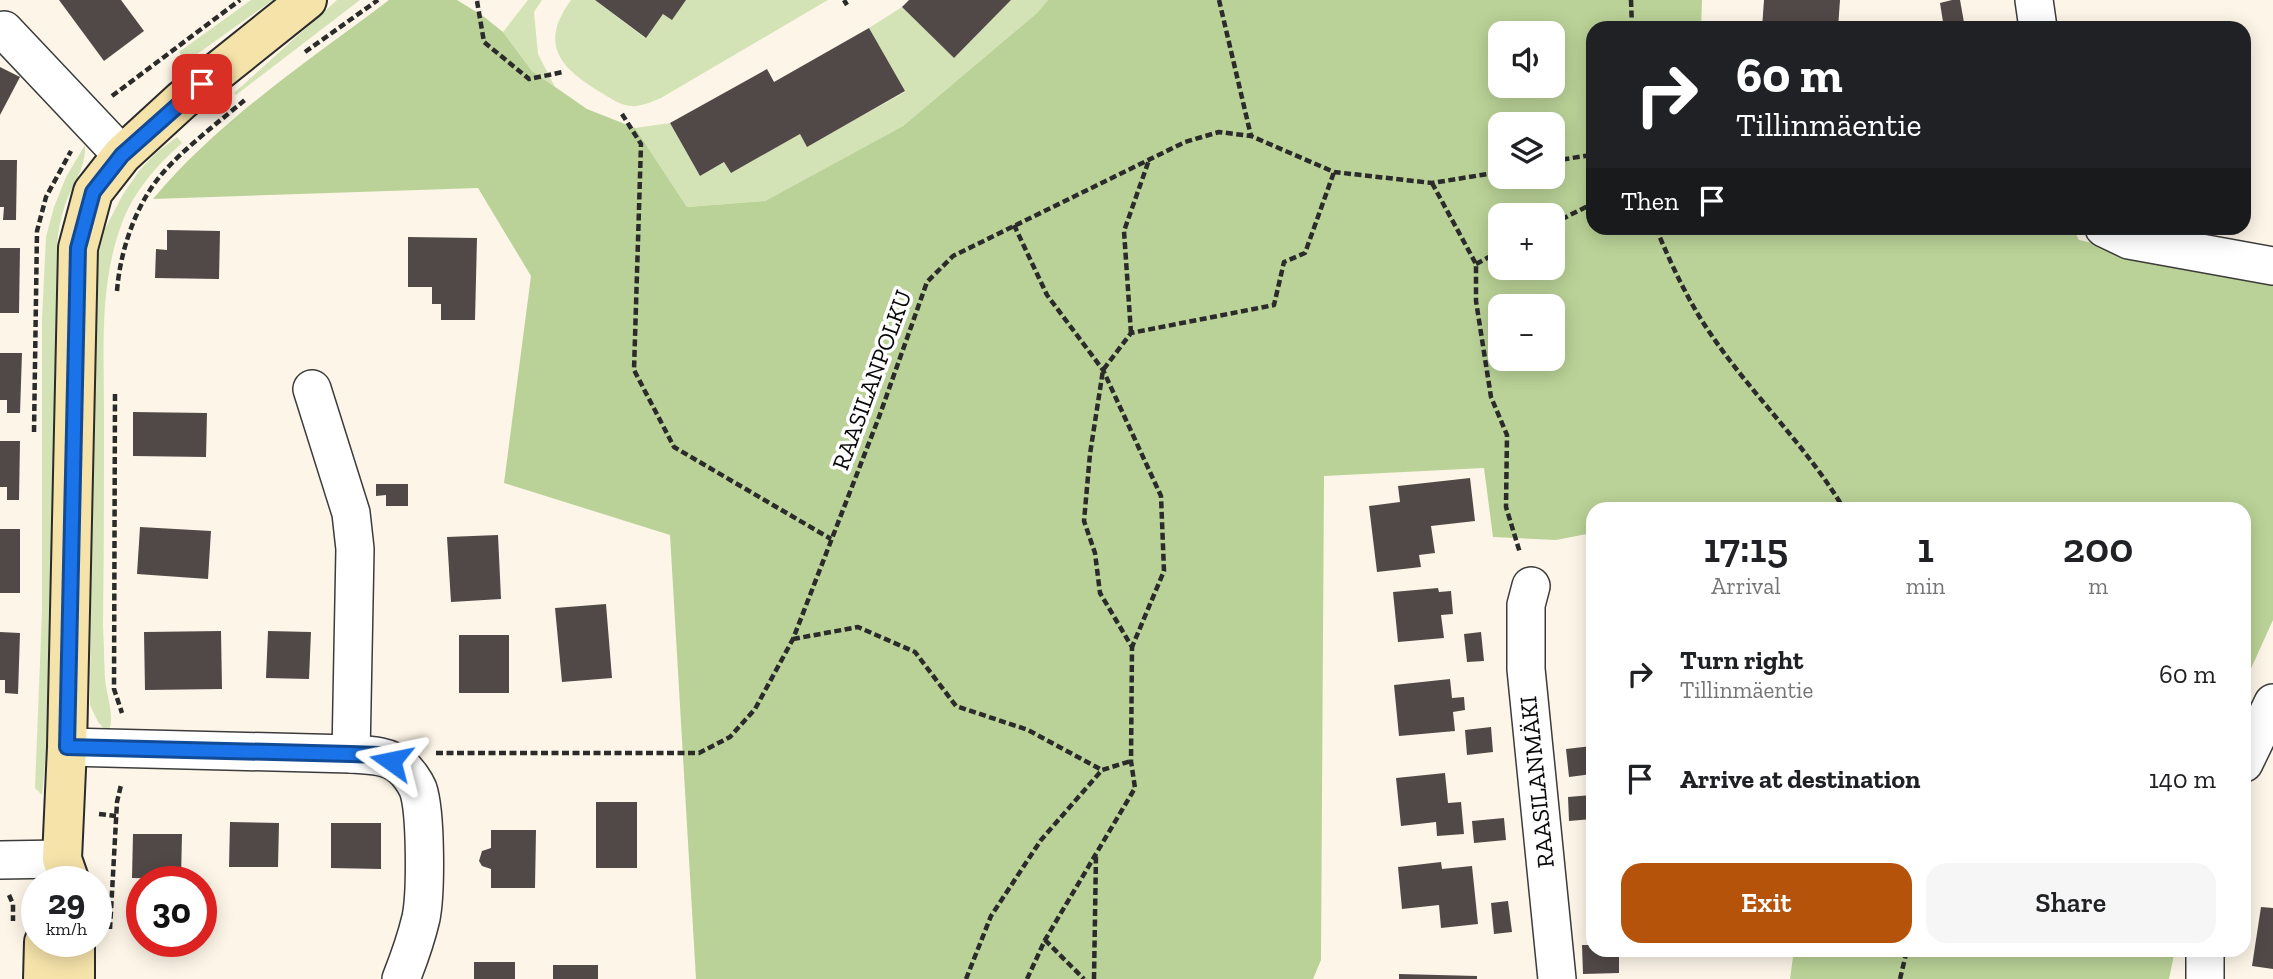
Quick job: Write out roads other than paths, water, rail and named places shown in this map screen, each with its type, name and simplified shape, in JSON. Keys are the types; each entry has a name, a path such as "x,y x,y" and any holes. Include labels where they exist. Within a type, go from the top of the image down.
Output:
{"street":[{"path":"62,866 78,248 93,192 122,155 182,100 307,0"},
{"path":"2034,0 2037,21"},
{"path":"4,30 122,155"},
{"path":"2119,235 2129,240 2273,265"},
{"path":"312,388 351,513 355,549 351,754"},
{"name":"RAASILANMÄKI","path":"1531,586 1526,604 1526,669 1557,979"},
{"path":"2251,749 2273,703"},
{"path":"67,747 378,755 402,766 417,786 422,807 422,914 415,943 401,979"},
{"path":"0,860 27,866"},
{"path":"43,979 44,957"},
{"path":"75,979 85,957"},
{"path":"2205,957 2205,979"}]}
